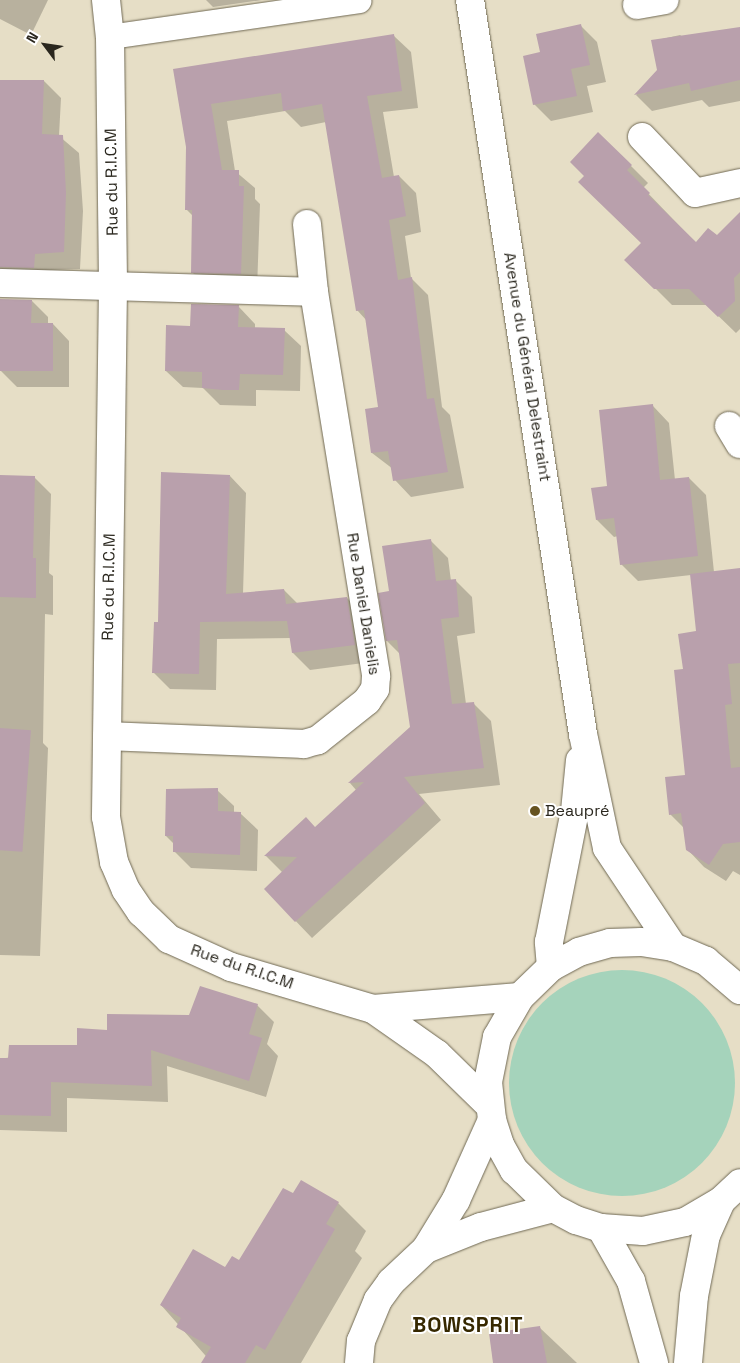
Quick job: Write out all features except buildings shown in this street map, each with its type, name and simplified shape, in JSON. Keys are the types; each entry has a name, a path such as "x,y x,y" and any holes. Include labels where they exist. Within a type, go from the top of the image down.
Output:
{"street":[{"name":"Rue du R.I.C.M","path":"106,0 110,37 113,286 107,736 108,836 126,890 154,927 193,952 231,967 373,1009 437,1054 491,1112"},
{"name":"Avenue du Général Delestraint","path":"470,0 583,734 606,848 673,947"},
{"path":"637,5 665,0"},
{"path":"642,137 695,193 740,183"},
{"name":"Rue Daniel Danielis","path":"107,736 304,744 318,740 367,701 375,689 376,676 314,292 307,224"},
{"path":"0,283 314,292"},
{"name":"Avenue du Général Delestraint","path":"551,967 549,942 575,811 583,734"},
{"path":"730,1192 676,1224 643,1231 601,1228 553,1208 514,1170 500,1146 491,1112 490,1059 507,1016 520,997 551,967 579,952 610,943 642,942 673,947 706,961 740,990"},
{"name":"Rue du R.I.C.M","path":"373,1009 520,997"},
{"path":"359,1363 361,1341 378,1300 391,1282 426,1249 456,1200 491,1112"},
{"path":"688,1363 694,1296 706,1235 730,1192"},
{"path":"426,1249 481,1227 553,1208"},
{"path":"601,1228 631,1281 654,1363"}],"lane":[{"path":"110,37 359,1"}],"green space":[{"path":"611,970 633,970 665,978 675,983 694,995 710,1011 727,1040 733,1061 735,1083 733,1105 727,1126 710,1155 694,1171 665,1188 633,1196 611,1196 579,1188 569,1183 550,1171 534,1155 517,1126 509,1094 509,1072 517,1040 522,1030 534,1011 550,995 579,978"}],"place":[{"name":"Beaupré","path":"535,811"}],"district":[{"name":"BOWSPRIT","path":"468,1325"}]}
